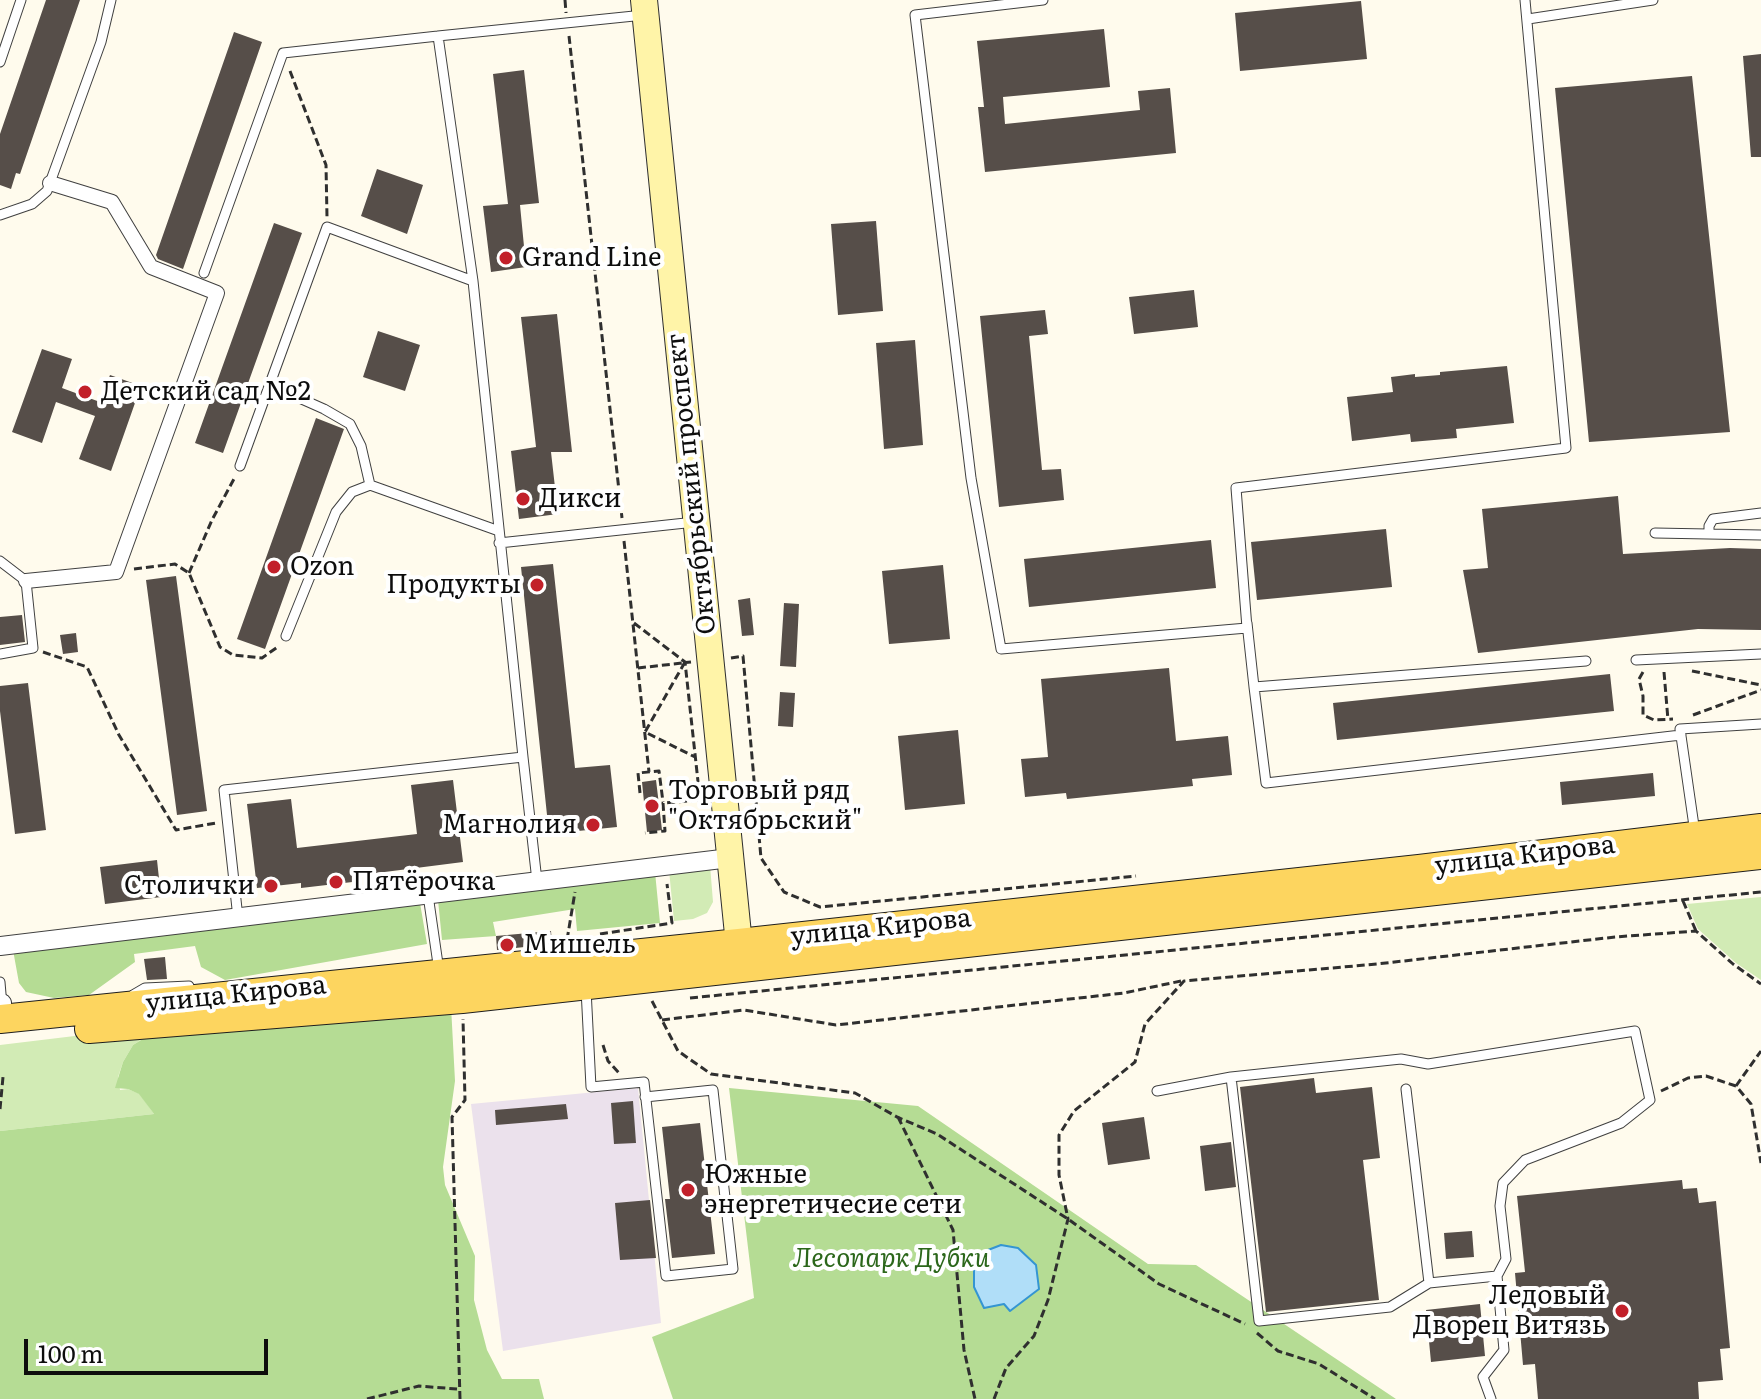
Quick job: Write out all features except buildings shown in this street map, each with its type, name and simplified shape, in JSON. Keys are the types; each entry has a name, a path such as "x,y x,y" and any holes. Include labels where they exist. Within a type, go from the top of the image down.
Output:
{"main road":[{"name":"Октябрьский проспект","path":"644,7 696,522 698,661 730,858 740,956"},
{"name":"улица Кирова","path":"2,1018 462,999 586,985 740,956 1761,828"},
{"name":"улица Кирова","path":"2,1018 439,974 740,956 1761,855"}],"street":[{"path":"26,581 116,572 217,293 202,279 151,267 112,202 50,183"},
{"path":"0,946 730,858"}],"lane":[{"path":"0,62 21,0"},
{"path":"0,215 32,204 47,191 101,42 111,0"},
{"path":"1043,0 915,15 971,478 1001,649 1247,628 1247,620"},
{"path":"1525,0 1566,448 1236,488 1247,620 1266,783 1681,735"},
{"path":"1528,19 1653,0"},
{"path":"202,279 283,53 568,23 644,7"},
{"path":"438,36 473,281 537,881"},
{"path":"240,466 327,227 473,281"},
{"path":"270,385 350,424 361,446 370,485"},
{"path":"286,636 336,512 352,492 370,485 499,531"},
{"path":"1709,534 1713,519 1761,513"},
{"path":"499,543 696,522"},
{"path":"1655,533 1761,535"},
{"path":"0,561 26,581 33,648 0,654"},
{"path":"1636,660 1761,654"},
{"path":"1254,687 1586,661"},
{"path":"1696,836 1680,729 1761,724"},
{"path":"238,918 224,790 523,757"},
{"path":"428,895 439,974"},
{"path":"0,982 2,1018"},
{"path":"586,985 591,1087 644,1082 645,1097 666,1276 733,1269 713,1090 645,1097"},
{"path":"1157,1091 1231,1077 1401,1059 1428,1064 1635,1031 1650,1100 1621,1123 1525,1160 1503,1183 1500,1206 1506,1259 1497,1276 1504,1350 1483,1377 1491,1399"},
{"path":"1231,1077 1259,1321 1390,1307 1429,1283 1497,1276"},
{"path":"1406,1089 1429,1283"}],"path":[{"path":"565,0 649,772"},
{"path":"283,53 326,165 327,227"},
{"path":"189,573 240,466"},
{"path":"116,572 175,564 189,573 220,647 233,655 262,658 276,650 286,636"},
{"path":"633,623 698,661"},
{"path":"33,648 87,667 119,735 176,830 228,822"},
{"path":"743,656 761,858 784,892 820,907 1136,876"},
{"path":"638,668 698,661"},
{"path":"645,732 698,661"},
{"path":"663,803 700,800 695,757 698,661"},
{"path":"1701,665 1687,668 1761,688"},
{"path":"1651,667 1642,672 1639,679 1643,715 1654,720 1715,715"},
{"path":"1663,667 1668,720"},
{"path":"1684,718 1761,688"},
{"path":"645,732 695,757"},
{"path":"640,793 638,773 659,771 665,831 645,833"},
{"path":"590,937 672,923 665,866"},
{"path":"578,877 566,947 578,942"},
{"path":"682,998 1761,892"},
{"path":"1683,900 1696,931"},
{"path":"662,1020 744,1010 836,1025 1124,993 1184,981"},
{"path":"460,1399 452,1117 465,1100 462,999"},
{"path":"652,1001 678,1051 711,1074 855,1093 897,1117 937,1134 1068,1219 1159,1284 1245,1323"},
{"path":"599,1035 608,1061 629,1083"},
{"path":"1736,1086 1761,1051"},
{"path":"1650,1100 1688,1078 1706,1076 1736,1086 1751,1104 1761,1163"},
{"path":"0,1109 3,1077"},
{"path":"897,1117 953,1230 964,1350 975,1399"},
{"path":"1256,1332 1278,1351 1319,1364 1375,1399"},
{"path":"367,1399 419,1386 459,1389"}],"shaded area":[{"path":"638,1088 661,1323 503,1351 471,1104"}],"green space":[{"path":"710,865 713,902 707,913 693,919 674,921 669,870"},
{"path":"655,872 660,923 577,931 575,909 493,922 496,936 442,940 438,900"},
{"path":"1761,897 1761,980 1736,963 1698,929 1687,904"},
{"path":"420,903 427,944 225,980 201,967 195,946 134,954 135,962 89,995 54,998 26,992 19,983 13,950"},
{"path":"451,1006 455,1081 443,1167 445,1185 475,1256 474,1300 487,1350 502,1379 539,1379 544,1399 0,1399 0,1131 154,1114 139,1094 115,1088 123,1062 133,1045 146,1037"},
{"path":"141,1028 146,1037 133,1045 118,1077 120,1090 128,1089 140,1094 154,1114 0,1131 0,1045"},
{"name":"Лесопарк Дубки","path":"729,1088 918,1106 1148,1264 1196,1265 1396,1399 673,1399 652,1337 754,1298"}],"water":[{"path":"1001,1245 1018,1248 1036,1265 1039,1289 1010,1311 1004,1304 984,1308 974,1287 974,1265 988,1250"}],"place":[{"name":"Grand Line","path":"506,258"},
{"name":"Детский сад №2","path":"85,392"},
{"name":"Дикси","path":"523,499"},
{"name":"Ozon","path":"274,567"},
{"name":"Продукты","path":"537,585"},
{"name":"Торговый ряд \"Октябрьский\"","path":"652,806"},
{"name":"Магнолия","path":"593,825"},
{"name":"Пятёрочка","path":"336,882"},
{"name":"Столички","path":"271,886"},
{"name":"Мишель","path":"507,945"},
{"name":"Южные энергетичесие сети","path":"688,1190"},
{"name":"Ледовый Дворец Витязь","path":"1622,1311"}]}
